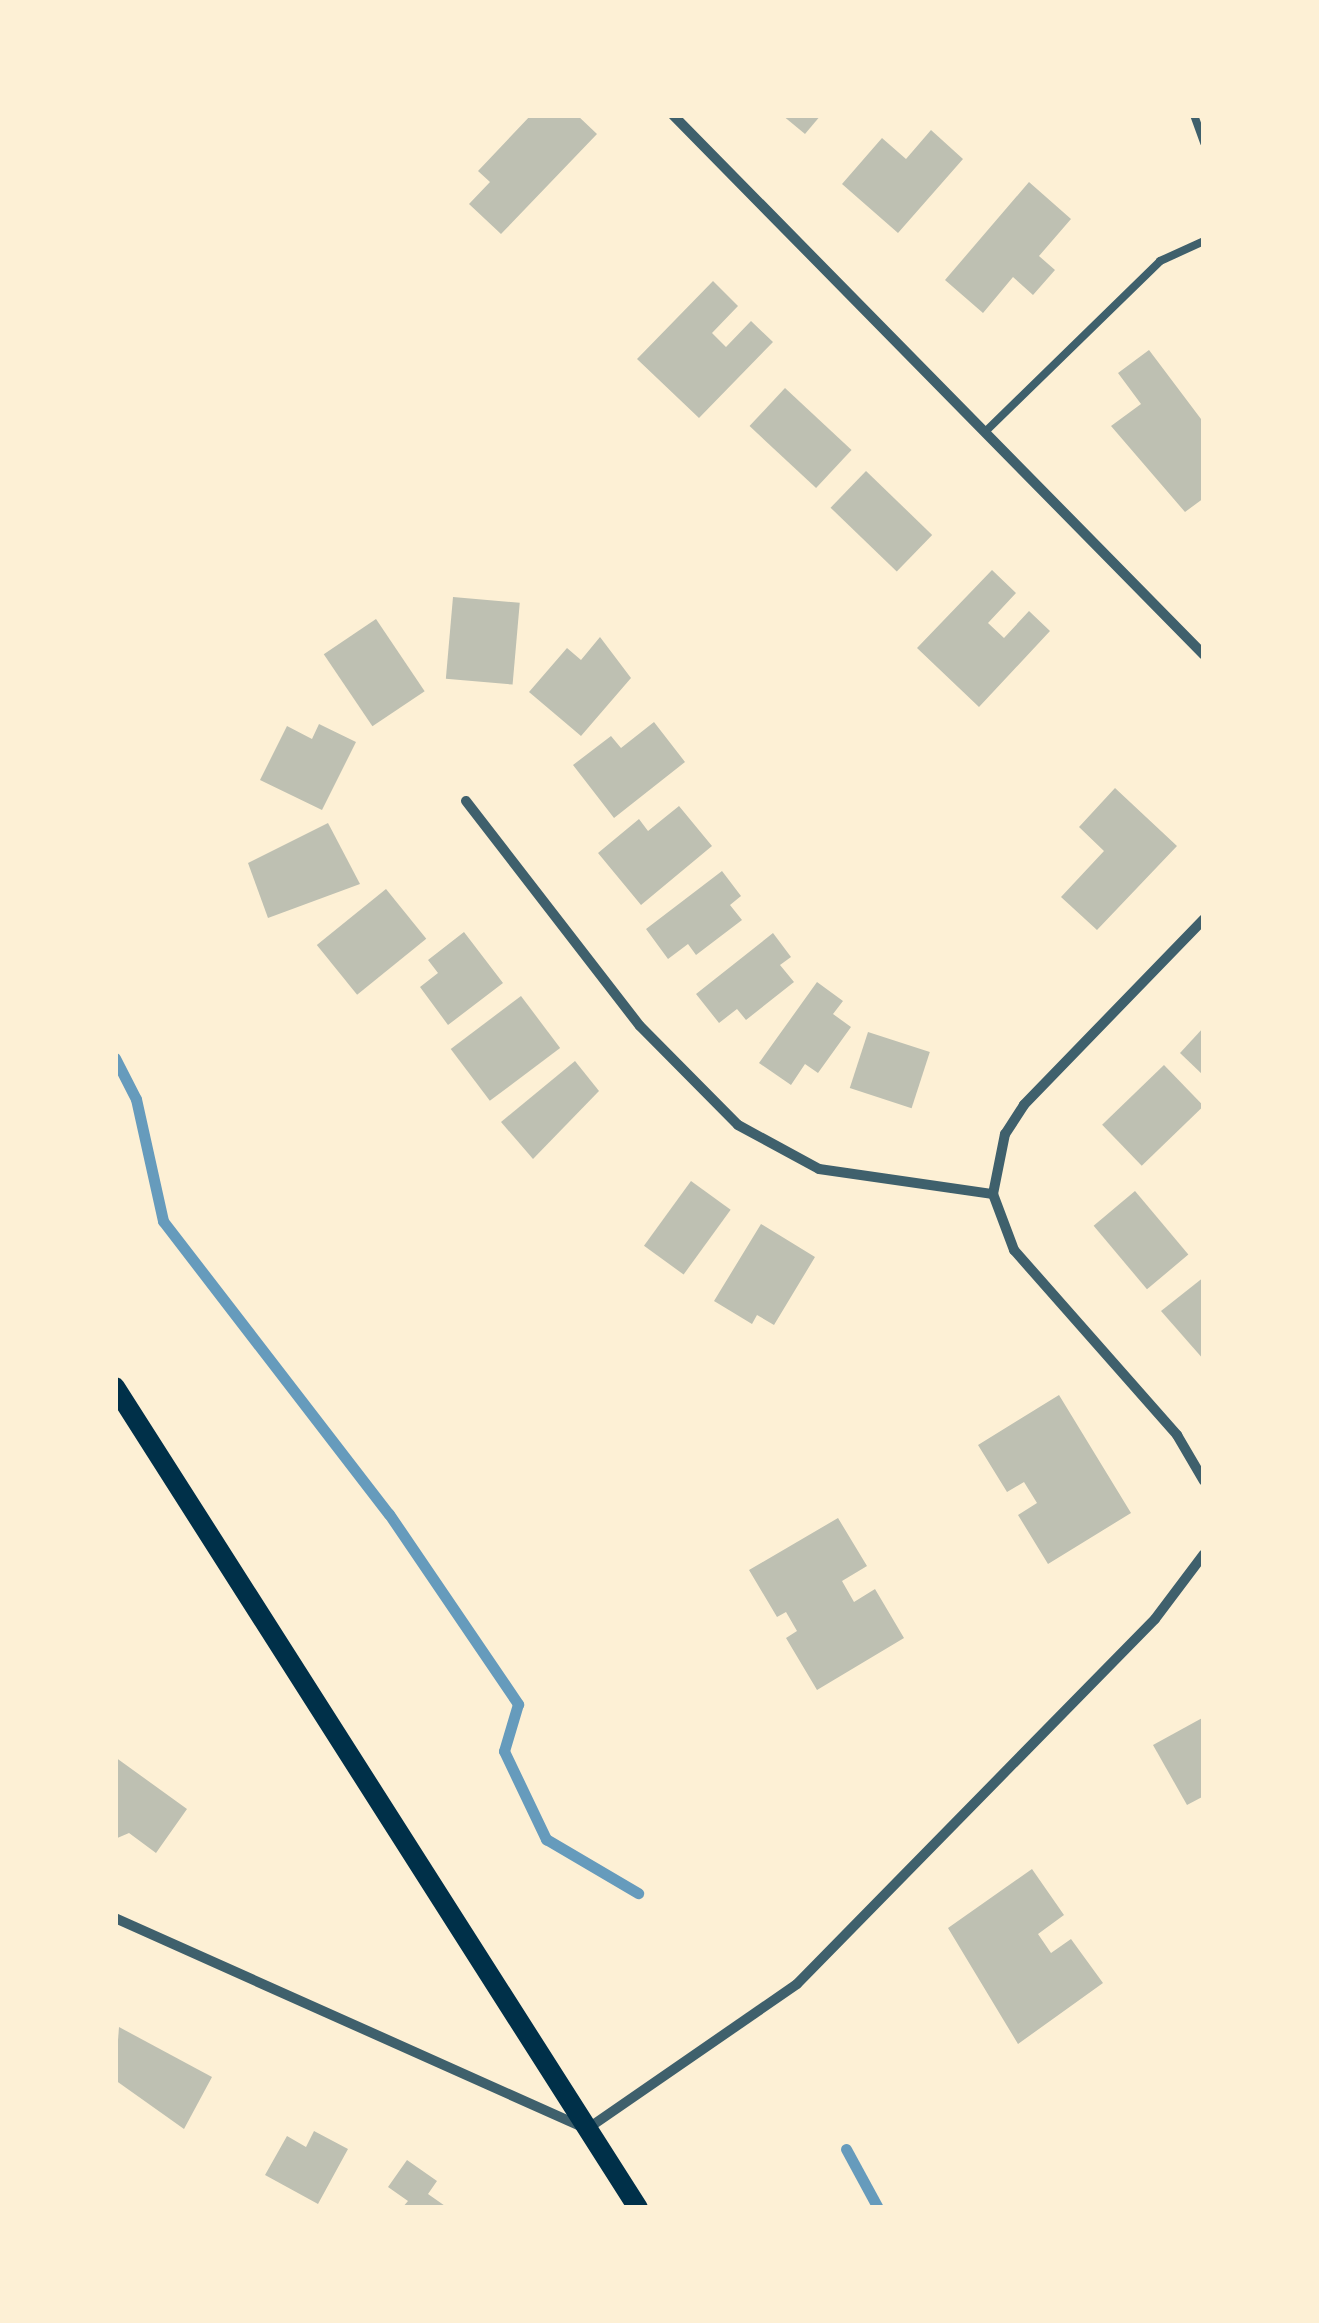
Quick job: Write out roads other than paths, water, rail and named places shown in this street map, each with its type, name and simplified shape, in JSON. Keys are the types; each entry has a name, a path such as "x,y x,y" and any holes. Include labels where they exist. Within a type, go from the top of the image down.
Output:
{"main road":[{"path":"115,1386 638,2208"}],"street":[{"path":"673,115 1204,655"},
{"path":"466,801 640,1026 738,1125 819,1168 992,1194"},
{"path":"1204,918 1024,1105 1004,1134 992,1194 1014,1250 1176,1434 1204,1481"},
{"path":"115,1918 587,2129 797,1984 1156,1619 1204,1554"}],"lane":[{"path":"1194,115 1204,143"},
{"path":"986,431 1160,261 1204,241"}],"waterway":[{"path":"115,1058 136,1099 163,1221 389,1514 518,1704 504,1751 546,1839 638,1893"},
{"path":"846,2149 878,2208"}]}
